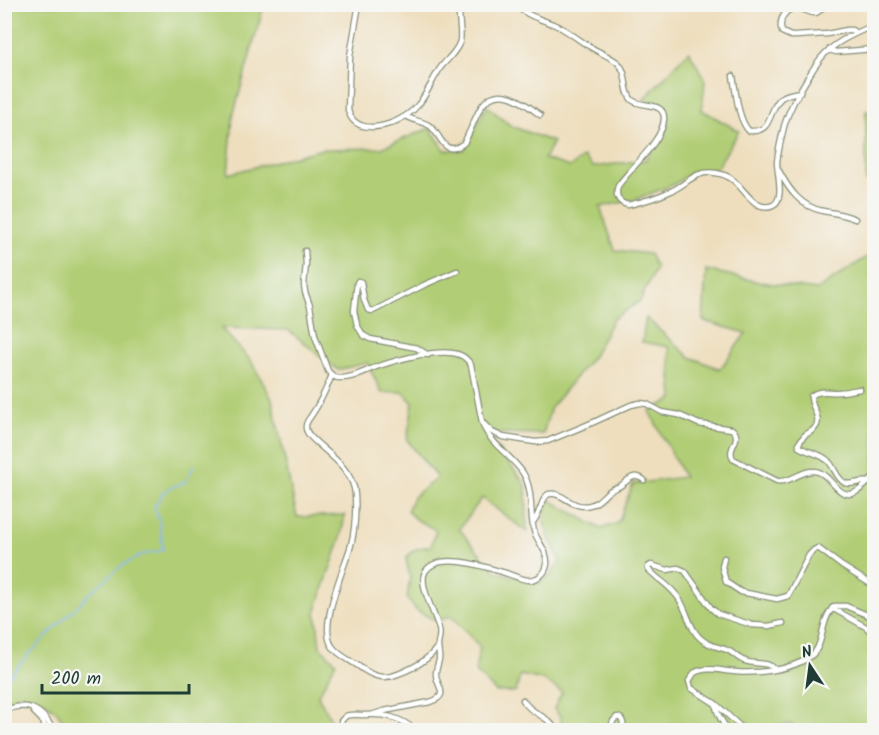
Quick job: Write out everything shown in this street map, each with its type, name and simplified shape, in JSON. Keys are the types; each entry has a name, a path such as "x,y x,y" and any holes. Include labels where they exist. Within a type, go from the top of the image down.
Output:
{"street":[{"path":"359,4 350,64 348,108 350,117 357,123 370,127 388,124 406,116 420,103 439,70 458,47 460,4"},
{"path":"513,4 530,15 558,26 615,61 624,72 632,99 657,107 663,112 664,120 660,133 618,186 616,194 621,203 626,205 671,191 696,175 714,173 732,178 748,196 759,204 770,206 776,203 779,196 777,169 783,129 790,108 818,62 829,50 874,25"},
{"path":"825,4 818,12 813,13 796,8 791,9 782,19 782,32 791,36 848,30 856,33"},
{"path":"829,50 836,52 874,49"},
{"path":"733,76 741,117 750,131 761,130 765,127 782,97 800,92"},
{"path":"406,116 430,126 444,145 452,148 464,143 482,106 493,97 504,95 516,98 540,115"},
{"path":"777,169 790,189 805,205 855,219"},
{"path":"304,251 305,292 315,336 328,371 332,375 338,378 350,377 400,360 443,353 462,356 467,360 472,372 482,422 488,434 525,476 535,532 547,558 546,570 538,578 526,579 450,561 437,563 426,571 423,577 424,584 440,631 439,657 435,674 441,691 438,699 425,704 374,714"},
{"path":"428,355 417,348 370,339 363,335 357,325 354,311 357,283 361,282 368,310 373,311 417,288 457,271"},
{"path":"332,375 306,426 308,434 345,469 355,489 352,539 338,579 331,610 329,626 331,644 366,672 382,678 417,666 438,646"},
{"path":"860,389 816,392 811,396 810,400 818,417 818,423 799,443 800,447 808,452 824,457 830,462 846,484 865,480 868,482"},
{"path":"482,422 492,432 502,437 543,442 631,405 643,403 699,424 734,430 737,437 731,451 733,459 777,481 785,481 814,470 822,474 837,489 848,494 855,492 874,477"},
{"path":"533,522 547,495 552,494 577,505 587,506 597,503 608,491 630,478 638,476 644,480"},
{"path":"724,558 722,567 726,582 741,592 777,599 788,596 810,555 814,550 819,549 874,586"},
{"path":"775,669 767,664 741,660 729,651 709,645 701,639 676,595 648,567 651,565 667,570 678,568 683,570 718,614 752,625 783,624"},
{"path":"744,730 716,704 690,687 690,679 696,672 709,669 737,672 775,669 806,659 814,653 819,644 825,619 832,608 840,605 874,618"},
{"path":"832,608 866,627 874,635"},
{"path":"523,700 528,707 554,726 555,730"},
{"path":"716,704 716,710 726,730"},
{"path":"4,711 16,706 28,708 36,713 50,730"},
{"path":"342,730 340,725 342,719 348,715 374,714 396,717 415,730"},
{"path":"610,730 617,717 623,721 624,730"}],"green space":[{"path":"4,5 264,5 233,116 228,174 322,149 381,148 430,128 445,150 464,150 487,106 511,126 553,142 544,159 570,167 584,157 593,167 645,160 668,126 667,109 644,99 689,51 705,80 702,110 739,131 716,169 693,171 675,184 634,200 600,207 615,250 649,254 656,268 640,301 613,319 593,356 551,407 543,434 485,433 526,485 527,532 482,498 459,529 495,571 538,583 551,575 560,560 544,523 544,515 550,500 601,529 618,523 633,484 684,477 649,411 673,399 669,347 642,342 646,318 690,357 720,369 746,333 703,321 706,270 760,282 817,290 873,253 874,723 867,730 804,730 789,724 768,730 561,730 561,718 554,709 562,692 543,680 520,675 516,692 496,692 475,671 480,647 451,616 437,621 417,611 407,599 410,577 406,559 413,551 431,546 436,530 415,519 407,511 413,497 437,478 407,440 413,403 403,392 382,393 367,363 338,370 288,330 221,328 251,361 272,399 297,517 345,515 340,540 316,610 320,647 336,662 318,696 335,730 67,730 58,713 44,701 19,696 5,699"},
{"path":"866,111 874,113 874,184 866,181"}],"waterway":[{"path":"4,682 92,591 120,567 141,555 163,550 159,520 154,508 164,491 186,481 194,465"},
{"path":"788,730 785,728 788,726 799,730"},
{"path":"870,730 874,726"}]}
